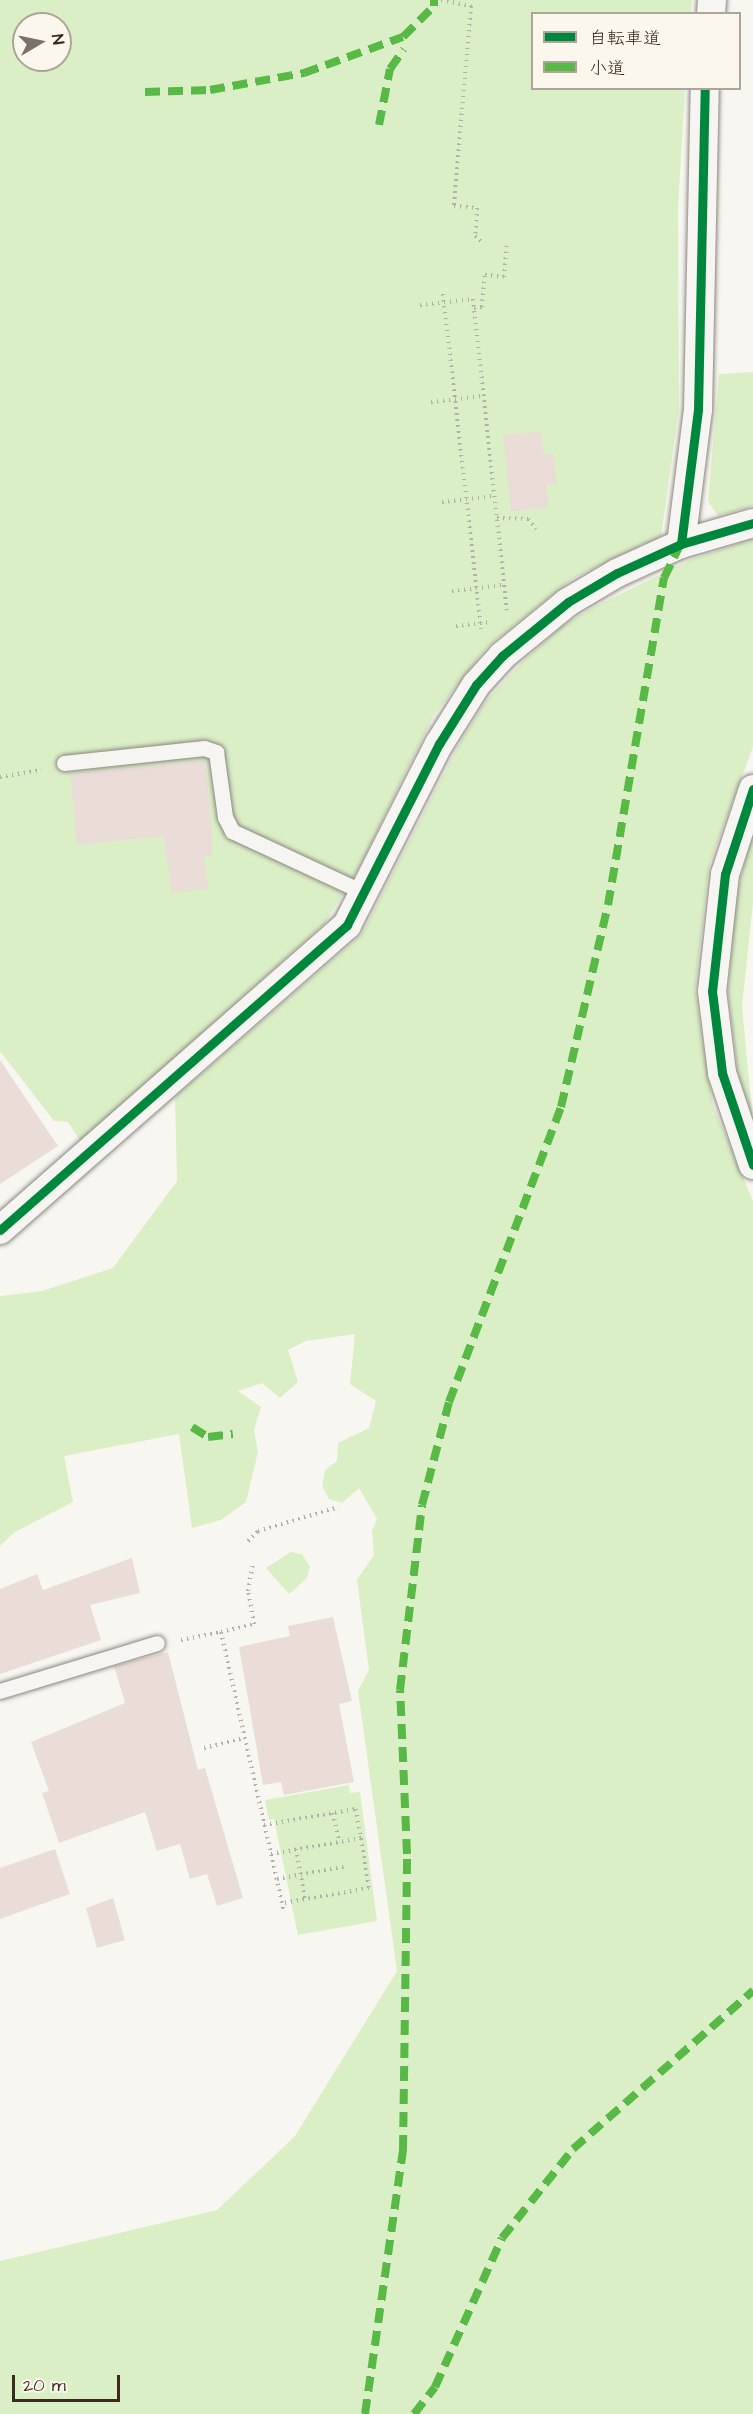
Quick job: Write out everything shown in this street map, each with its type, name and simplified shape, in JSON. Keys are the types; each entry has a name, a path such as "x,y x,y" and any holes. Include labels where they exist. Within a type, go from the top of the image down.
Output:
{"street":[{"path":"681,544 698,411 705,90"},
{"path":"0,1230 329,944 365,893 429,762 483,678 568,602 681,544 753,523"},
{"path":"753,789 725,874 712,991 722,1073 753,1165"}],"lane":[{"path":"64,763 204,748 216,752 225,817 232,831 365,893"},
{"path":"0,1690 164,1643"}],"path":[{"path":"440,0 471,6 464,111 454,206 477,208 475,236 483,243"},
{"path":"474,308 482,307 485,275 504,277 507,245"},
{"path":"443,294 481,629"},
{"path":"420,305 473,300 508,616"},
{"path":"431,402 483,396"},
{"path":"442,502 494,496"},
{"path":"497,518 528,519 536,529"},
{"path":"452,591 504,585"},
{"path":"456,626 482,623"},
{"path":"0,777 64,763"},
{"path":"248,1541 258,1532 339,1507"},
{"path":"164,1643 254,1624 248,1591 253,1562"},
{"path":"221,1632 284,1911"},
{"path":"204,1748 244,1738"},
{"path":"264,1825 356,1809 369,1888 283,1903"},
{"path":"333,1813 339,1842"},
{"path":"271,1854 362,1838"},
{"path":"296,1849 305,1899"},
{"path":"277,1879 347,1866"}],"green space":[{"path":"0,0 692,0 691,12 531,12 531,90 685,90 678,209 679,409 661,536 572,579 487,647 434,715 361,864 325,923 81,1142 68,1122 54,1121 0,1051"},
{"path":"753,372 753,506 718,516 708,501 719,374"},
{"path":"753,539 753,747 709,865 695,990 713,1105 753,1201 753,2414 0,2414 0,2261 217,2210 295,2136 397,1971 358,1691 369,1670 357,1580 374,1555 372,1531 377,1519 359,1488 342,1503 329,1499 322,1486 325,1470 337,1461 338,1443 369,1428 376,1401 350,1384 355,1334 306,1341 288,1350 298,1382 280,1398 262,1383 238,1391 261,1407 254,1430 258,1452 246,1502 221,1520 192,1528 179,1434 64,1456 73,1502 15,1532 0,1546 0,1296 42,1291 113,1268 177,1181 175,1097 361,935 462,739 486,701 522,662 562,626 592,608 692,559"},
{"path":"753,829 753,903 742,1006 753,1123 738,1073 728,993 736,898"},
{"path":"291,1552 302,1554 310,1567 307,1578 289,1594 266,1568"},
{"path":"349,1785 350,1793 360,1792 377,1921 298,1935 274,1819 269,1820 265,1800"}],"building":[{"path":"541,431 543,454 553,453 557,484 546,485 549,507 511,512 503,435"},
{"path":"205,760 212,831 212,855 204,856 208,889 171,893 164,836 77,845 70,774"},
{"path":"0,1060 58,1146 0,1184"},
{"path":"132,1558 140,1593 90,1605 101,1640 0,1674 0,1589 37,1574 43,1590"},
{"path":"333,1617 352,1701 339,1704 354,1782 284,1795 281,1782 263,1785 239,1647 290,1636 288,1626"},
{"path":"168,1652 198,1770 205,1768 243,1898 217,1906 207,1874 190,1879 180,1844 157,1851 145,1812 59,1843 42,1793 49,1791 31,1742 125,1703 114,1666"},
{"path":"55,1849 70,1894 0,1919 0,1868"},
{"path":"113,1898 125,1940 97,1948 86,1908"}],"marked path":[{"path":"145,92 210,90 304,73 403,37 434,6 434,0"},
{"path":"379,125 390,69 404,49"},
{"path":"365,2414 403,2150 407,1854 400,1690 422,1505 449,1402 561,1107 608,905 664,578 680,545"},
{"path":"192,1427 208,1437 233,1434"},
{"path":"414,2414 435,2387 502,2238 573,2149 753,1991"}],"cycle path":[{"path":"681,544 698,410 705,90"},
{"path":"0,1230 347,925 439,744 476,685 502,656 568,602 617,573 681,544 753,523"},
{"path":"753,789 725,874 712,991 722,1073 753,1165"}]}
